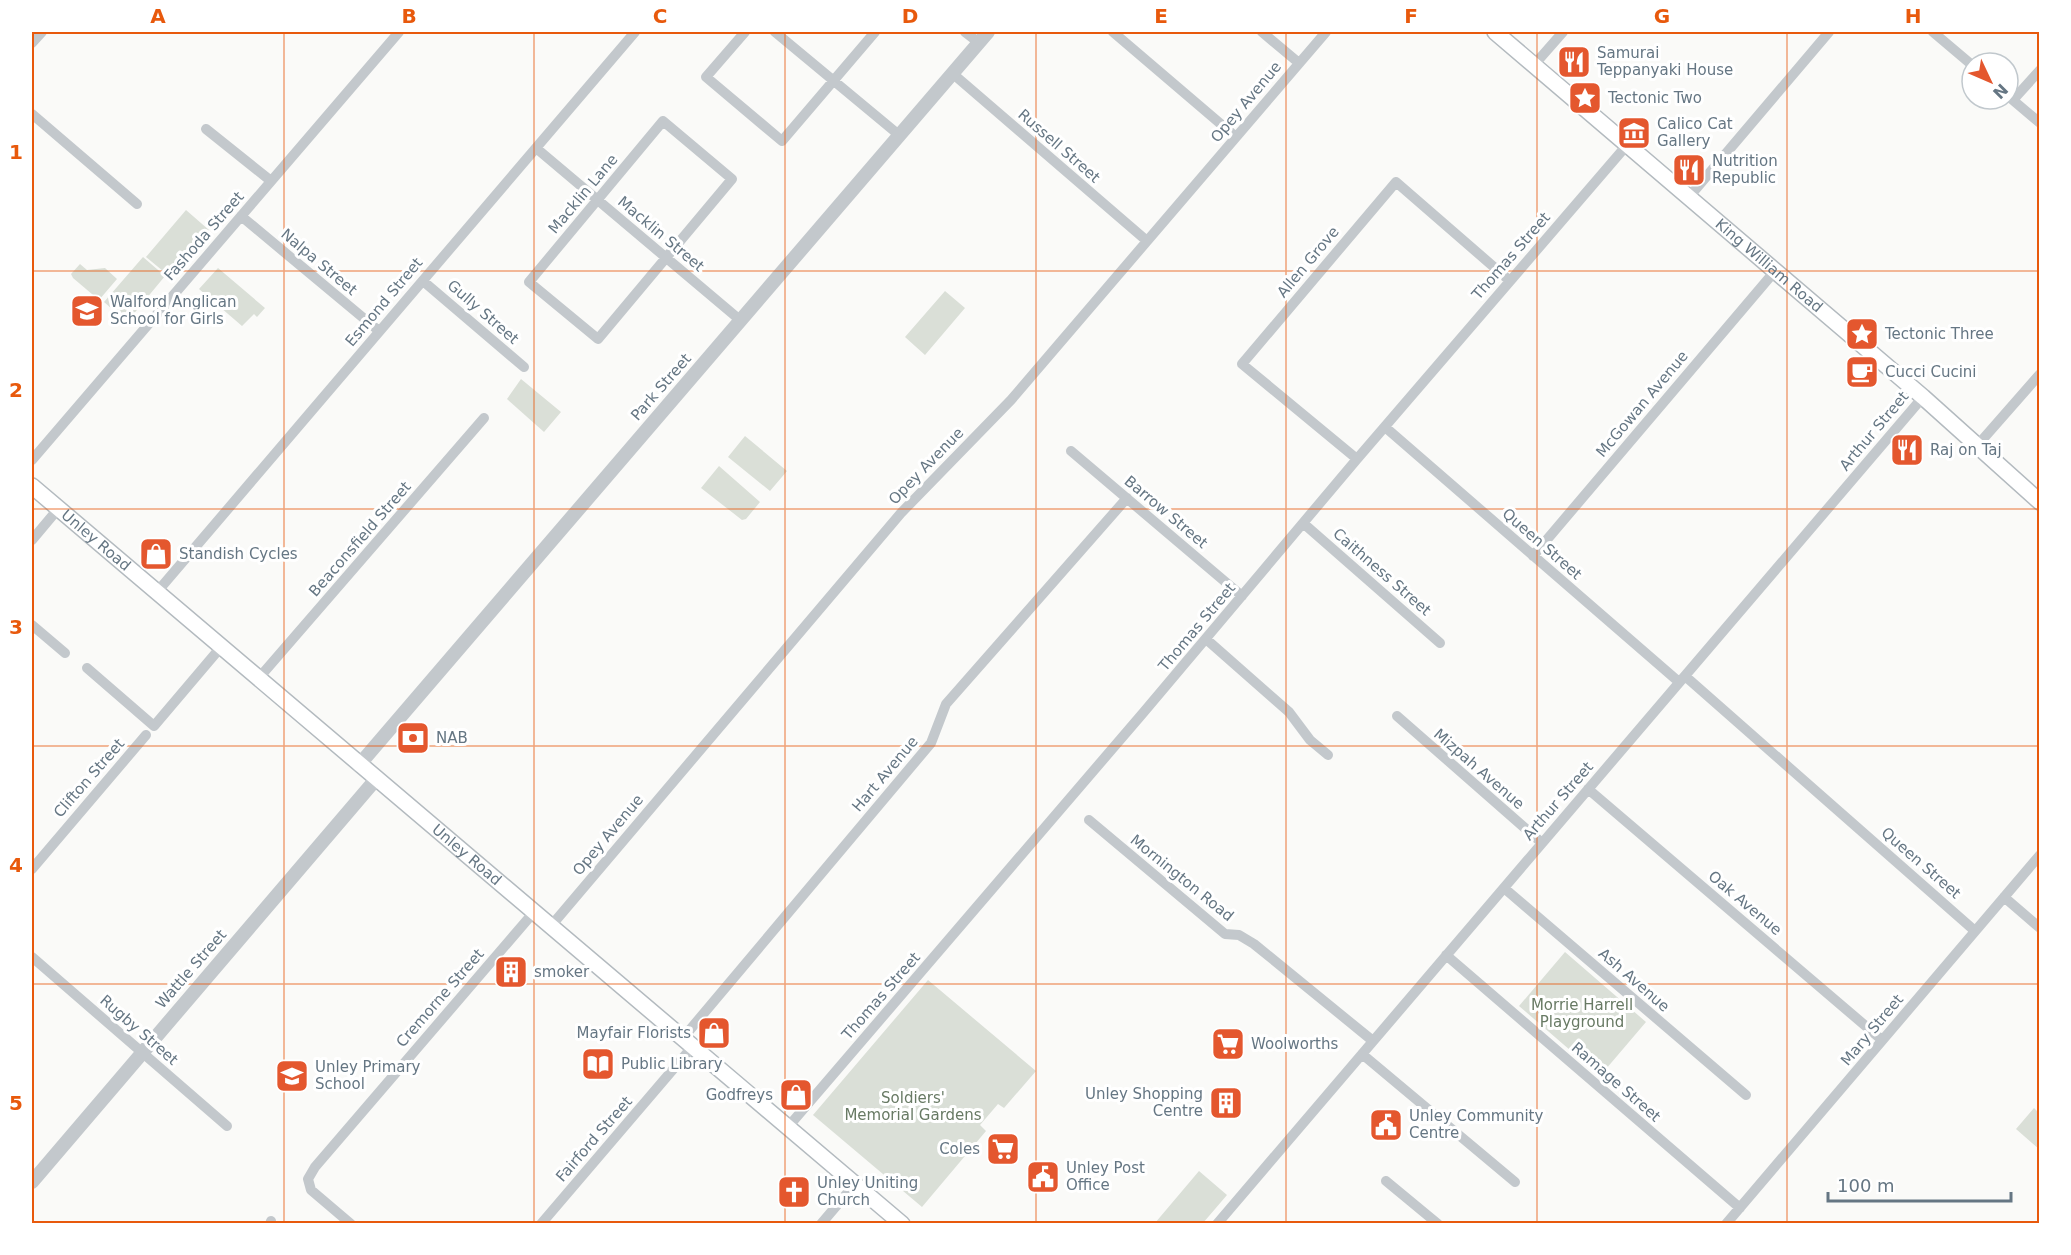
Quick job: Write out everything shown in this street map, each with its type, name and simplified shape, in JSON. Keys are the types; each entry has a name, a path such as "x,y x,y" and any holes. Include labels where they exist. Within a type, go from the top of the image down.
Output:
{"main road":[{"name":"King William Road","path":"1495,32 1923,397 2040,502"},
{"name":"Unley Road","path":"32,486 902,1224"}],"street":[{"path":"32,43 42,32"},
{"name":"Fashoda Street","path":"32,460 399,32"},
{"name":"Esmond Street","path":"157,592 634,32"},
{"path":"745,32 706,77 782,141 875,32"},
{"path":"775,32 899,135"},
{"path":"965,32 983,37"},
{"path":"1113,32 1236,137"},
{"path":"1262,32 1299,63"},
{"name":"Opey Avenue","path":"551,926 901,513 1011,400 1326,32"},
{"path":"1534,65 1563,32"},
{"path":"1689,197 1829,32"},
{"path":"1933,32 1960,55"},
{"name":"Park Street","path":"359,765 983,37"},
{"path":"2020,88 2040,69"},
{"name":"Russell Street","path":"952,74 1147,241"},
{"path":"2020,106 2040,123"},
{"path":"32,114 137,204"},
{"name":"Macklin Lane","path":"663,122 732,179 667,258 598,339 529,282 663,122"},
{"path":"206,129 271,181"},
{"name":"Thomas Street","path":"788,1127 1357,459 1628,145"},
{"name":"Macklin Street","path":"536,148 740,320"},
{"name":"Allen Grove","path":"1357,459 1242,364 1396,182 1510,281"},
{"name":"Nalpa Street","path":"241,216 379,332"},
{"name":"McGowan Avenue","path":"1533,556 1775,271"},
{"name":"Gully Street","path":"423,280 524,367"},
{"path":"1977,447 2040,374"},
{"name":"Arthur Street","path":"1217,1224 1923,397"},
{"name":"Beaconsfield Street","path":"258,679 484,418"},
{"name":"Queen Street","path":"1385,427 1533,556 1682,679 1975,931"},
{"name":"Barrow Street","path":"1071,451 1242,596"},
{"name":"Hart Avenue","path":"688,1042 931,743 946,704 1127,498"},
{"path":"32,540 58,509"},
{"name":"Caithness Street","path":"1303,523 1440,643"},
{"path":"32,625 65,653"},
{"path":"1206,639 1289,711 1310,740 1328,755"},
{"path":"87,668 154,726 221,647"},
{"name":"Mizpah Avenue","path":"1397,716 1542,843"},
{"name":"Clifton Street","path":"32,868 146,735"},
{"name":"Wattle Street","path":"32,1182 377,778"},
{"name":"Oak Avenue","path":"1588,789 1882,1040"},
{"name":"Mornington Road","path":"1089,820 1225,934 1239,935 1254,944 1373,1041"},
{"name":"Mary Street","path":"1726,1224 2040,855"},
{"name":"Ash Avenue","path":"1504,888 1746,1095"},
{"path":"2004,897 2040,928"},
{"name":"Cremorne Street","path":"351,1224 311,1190 308,1179 315,1167 534,912"},
{"name":"Ramage Street","path":"1446,955 1740,1208"},
{"name":"Rugby Street","path":"32,957 227,1126"},
{"name":"Fairford Street","path":"541,1224 688,1042"},
{"path":"1362,1054 1515,1182"},
{"path":"1386,1180 1438,1224"},
{"path":"821,1224 855,1184"}],"green space":[{"path":"186,210 209,230 169,276 146,257"},
{"path":"143,257 165,276 127,322 104,302"},
{"path":"80,264 87,270 105,268 117,279 99,300 73,278 71,274"},
{"path":"218,268 265,308 257,317 254,314 242,326 199,289"},
{"path":"945,291 965,308 925,355 905,337"},
{"path":"521,379 561,412 544,432 507,399"},
{"path":"745,436 787,471 770,491 728,457"},
{"path":"719,466 760,502 746,519 742,520 701,488"},
{"name":"Morrie Harrell Playground","path":"1565,952 1646,1022 1600,1076 1519,1006"},
{"name":"Soldiers' Memorial Gardens","path":"928,980 1036,1071 1004,1108 998,1104 980,1125 986,1131 922,1207 813,1115"},
{"path":"2034,1108 2039,1113 2039,1149 2016,1129"},
{"path":"1199,1171 1227,1195 1203,1223 1155,1223"}],"place":[{"name":"Samurai Teppanyaki House","path":"1574,62"},
{"name":"Tectonic Two","path":"1585,98"},
{"name":"Calico Cat Gallery","path":"1634,133"},
{"name":"Nutrition Republic","path":"1689,170"},
{"name":"Walford Anglican School for Girls","path":"87,311"},
{"name":"Tectonic Three","path":"1862,334"},
{"name":"Cucci Cucini","path":"1862,372"},
{"name":"Raj on Taj","path":"1907,450"},
{"name":"Standish Cycles","path":"156,554"},
{"name":"NAB","path":"413,738"},
{"name":"smoker","path":"511,972"},
{"name":"Mayfair Florists","path":"714,1033"},
{"name":"Woolworths","path":"1228,1044"},
{"name":"Public Library","path":"598,1064"},
{"name":"Unley Primary School","path":"292,1076"},
{"name":"Godfreys","path":"796,1095"},
{"name":"Unley Shopping Centre","path":"1226,1103"},
{"name":"Unley Community Centre","path":"1386,1125"},
{"name":"Coles","path":"1003,1149"},
{"name":"Unley Post Office","path":"1043,1177"},
{"name":"Unley Uniting Church","path":"794,1192"}]}
